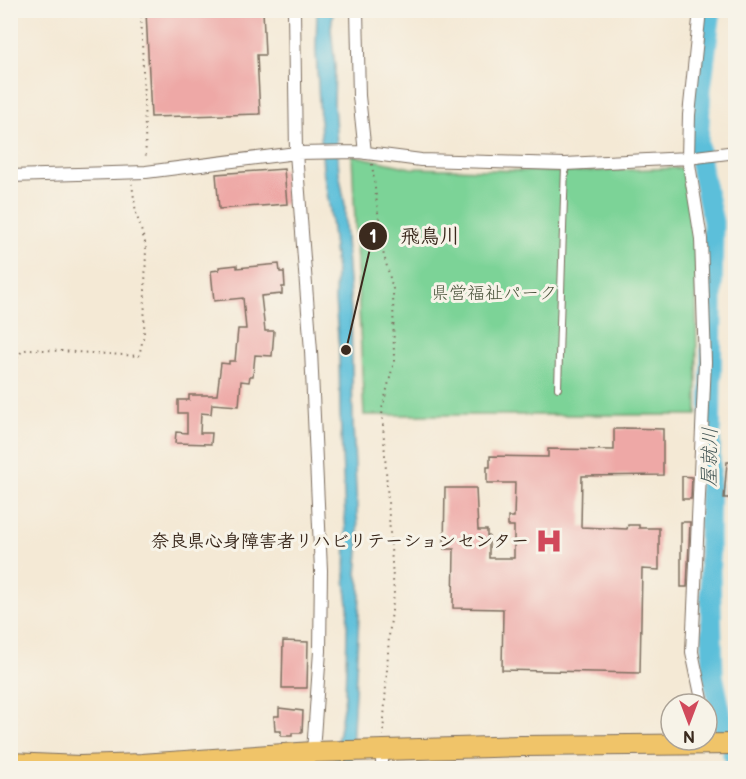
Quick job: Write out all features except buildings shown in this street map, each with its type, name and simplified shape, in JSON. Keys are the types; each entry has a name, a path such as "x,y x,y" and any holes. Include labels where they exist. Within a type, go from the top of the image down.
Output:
{"main road":[{"path":"719,744 735,744"},
{"path":"17,765 142,766 316,752 380,757 532,746 659,745"}],"street":[{"path":"294,10 321,570 316,752"},
{"path":"357,10 359,96 365,153"},
{"path":"700,10 689,115 695,157 701,239 704,340 692,652 700,692"},
{"path":"10,176 146,172 300,153 365,153 421,160 565,164 695,157 735,152"}],"lane":[{"path":"558,388 565,164"}],"path":[{"path":"141,10 146,172"},
{"path":"365,153 383,252 393,290 394,362 382,409 394,594 380,757"},
{"path":"10,368 22,351 29,349 139,356 144,334 146,246 136,213 131,172"},
{"path":"579,768 735,765"}],"green space":[{"name":"県営福祉パーク","path":"352,155 411,168 565,172 680,168 686,171 696,236 697,415 364,415"}],"water":[{"path":"317,11 333,11 331,29 335,66 334,104 339,172 345,205 351,312 359,552 357,574 360,596 351,768 333,768 345,696 348,604 345,581 346,537 335,300 336,268 323,170 316,51"}],"waterway":[{"name":"屋就川","path":"711,10 701,88 698,142 701,168 713,222 709,541 713,676 723,724"},
{"name":"屋就川","path":"733,754 736,758"}],"place":[{"name":"飛鳥川","path":"346,350"},
{"name":"奈良県心身障害者リハビリテーションセンター","path":"549,541"}]}
